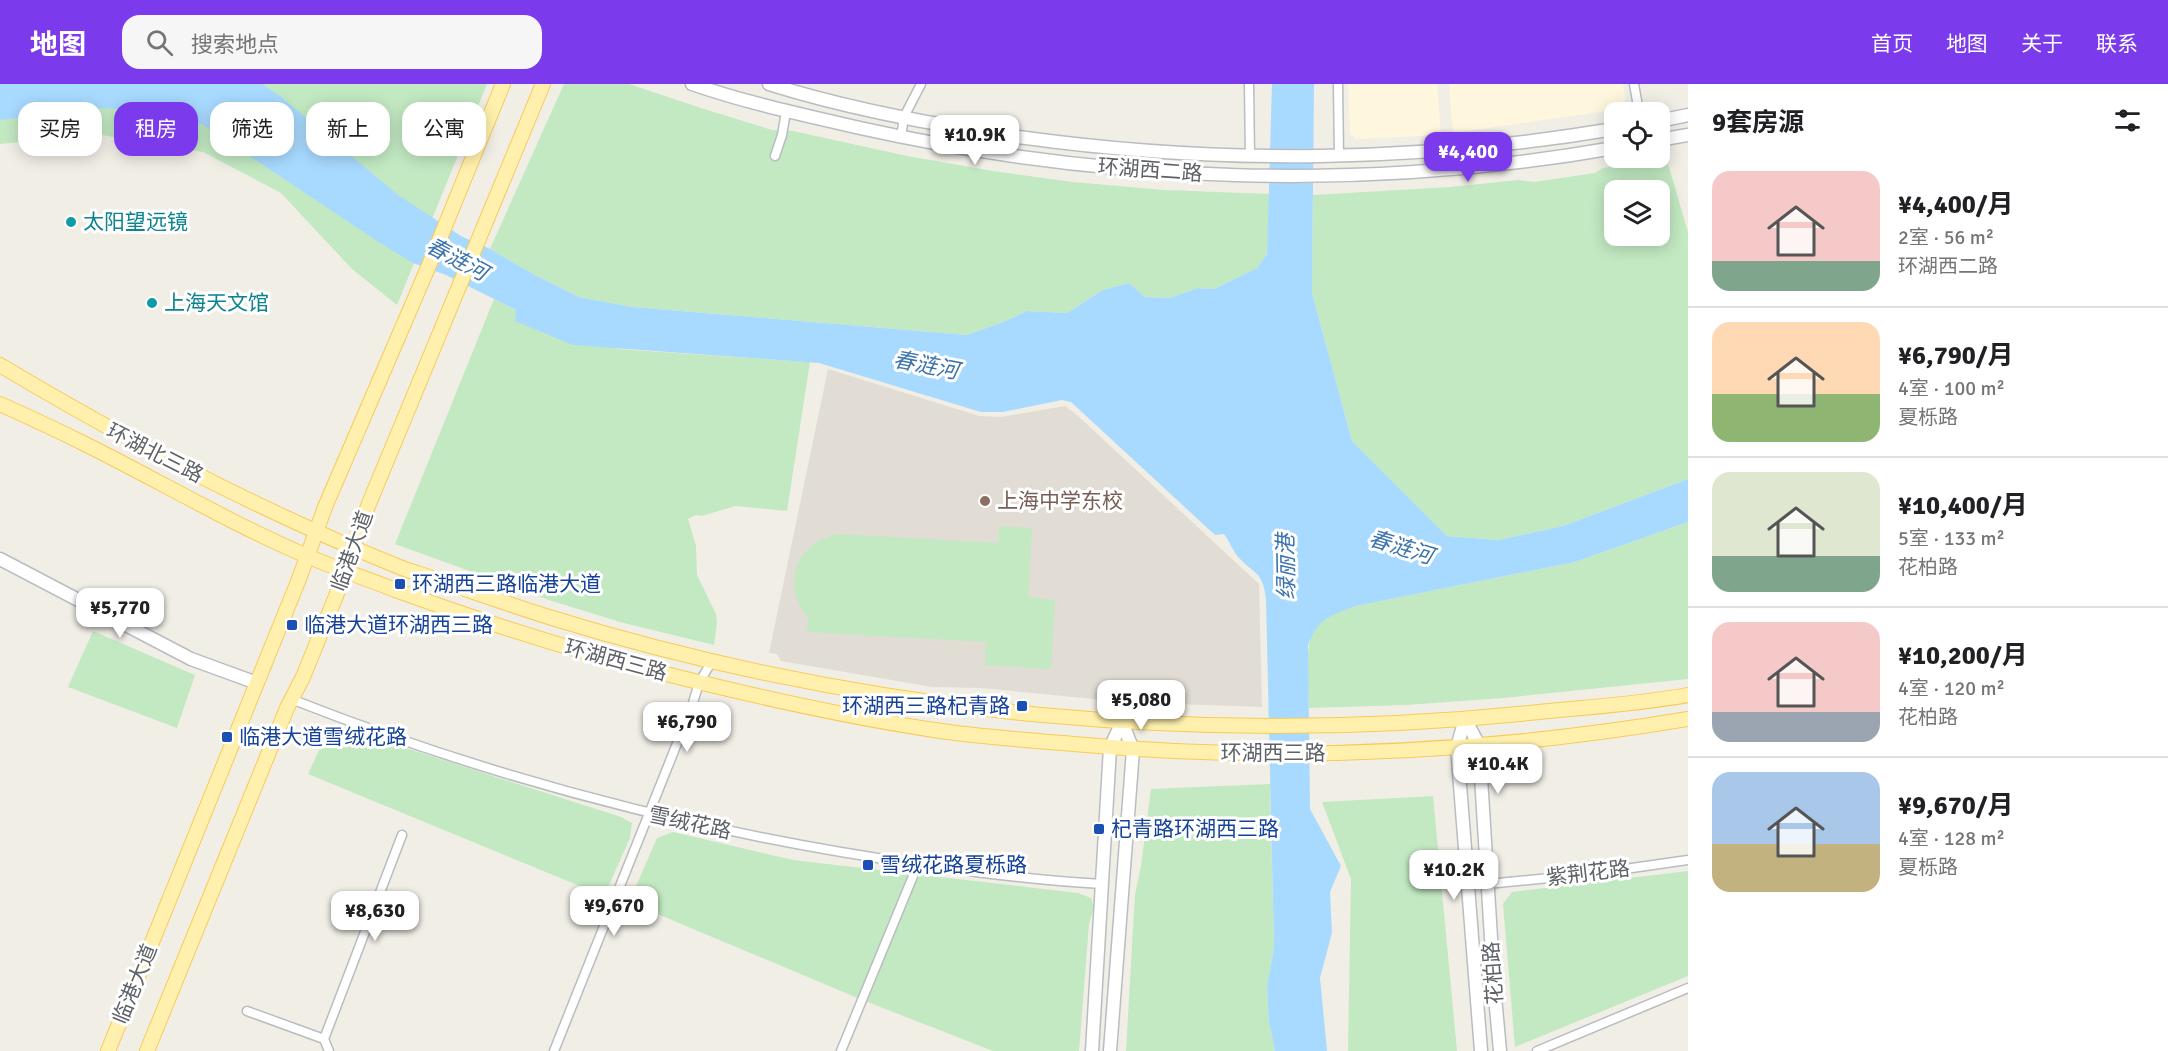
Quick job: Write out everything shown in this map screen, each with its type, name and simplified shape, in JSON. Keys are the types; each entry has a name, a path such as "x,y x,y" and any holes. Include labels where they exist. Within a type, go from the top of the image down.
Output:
{"main road":[{"name":"临港大道","path":"108,1051 316,531 503,84"},
{"name":"临港大道","path":"147,1051 291,699 303,677 354,548 368,506 543,84"},
{"name":"环湖西二路","path":"692,84 786,112 982,152 1105,168 1183,174 1350,176 1470,168 1604,149"},
{"name":"环湖西二路","path":"769,84 794,88 904,117 975,131 1096,147 1179,154 1318,157 1418,152 1514,144 1604,130"},
{"path":"1670,119 1688,116"},
{"path":"1670,138 1688,135"},
{"name":"环湖北三路","path":"0,365 95,422 201,477 316,531"},
{"name":"环湖北三路","path":"0,404 87,445 199,505 307,556"},
{"name":"环湖西三路","path":"316,531 405,570 605,634 712,662 923,701 1122,722 1315,727 1465,720 1688,695"},
{"name":"环湖西三路","path":"307,556 511,631 597,656 699,683 932,730 1133,750 1316,754 1479,745 1595,734 1688,719"},
{"path":"0,559 191,659 257,683"},
{"path":"1457,747 1465,720"},
{"name":"花柏路","path":"1465,720 1479,745 1500,1051"},
{"path":"1092,1051 1110,748 1122,722"},
{"path":"1110,1051 1133,750 1122,722"},
{"name":"花柏路","path":"1457,747 1481,1051"}],"street":[{"path":"901,137 904,117 921,84"},
{"path":"1248,84 1250,157"},
{"path":"1338,84 1339,156"},
{"path":"1634,84 1637,102"},
{"path":"775,156 786,112"},
{"path":"554,1051 692,706 699,683 712,662"},
{"name":"雪绒花路","path":"291,699 450,756 649,814 797,846 987,874 1102,884"},
{"path":"328,1051 324,1039 402,836"},
{"name":"紫荆花路","path":"1487,884 1590,874 1688,860"},
{"path":"841,1051 918,864"},
{"path":"1537,1051 1688,988"},
{"path":"248,1011 324,1039"}],"shaded area":[{"path":"1348,84 1437,84 1441,135 1356,139 1350,131"},
{"path":"1449,84 1623,84 1624,102 1604,102 1604,111 1453,133"},
{"name":"上海中学东校","path":"828,369 979,416 1001,417 1065,406 1078,416 1259,584 1262,707 1149,703 1143,692 1135,688 1112,689 1104,700 981,688 932,687 781,661 777,654 769,653"}],"green space":[{"path":"0,84 487,84 480,102 402,102 402,156 458,156 397,305 352,269 281,193 211,156 294,156 294,102 210,102 210,156 198,151 198,102 114,102 114,137 102,135 102,102 18,102 18,142 0,144"},
{"path":"564,84 629,84 772,130 793,131 907,156 993,171 1073,182 1164,190 1270,194 1267,254 1257,268 1214,289 1198,288 1169,298 1145,297 1129,283 1103,290 1067,313 1027,311 967,335 633,307 579,297 490,249"},
{"path":"1604,168 1669,168 1688,232 1688,479 1563,526 1498,540 1447,536 1352,441 1312,293 1313,195 1451,187 1518,180 1534,182 1595,173"},
{"path":"494,299 516,310 618,349 810,362 787,511 735,506 702,516 695,515 688,519 696,546 697,575 716,614 714,645 620,622 549,600 395,544"},
{"path":"1688,522 1688,679 1503,698 1406,705 1309,708 1308,656 1311,636 1318,624 1333,614 1356,606 1575,562"},
{"path":"999,526 1032,528 1028,597 1055,600 1051,669 985,665 986,642 807,632 808,620 810,620 801,607 794,580 803,555 825,538 840,534 998,543"},
{"path":"93,631 195,675 177,728 68,687"},
{"path":"331,724 621,817 632,823 630,838 604,896 308,774"},
{"path":"1270,784 1274,947 1267,987 1269,1022 1275,1051 1126,1051 1135,894 1151,789"},
{"path":"1433,796 1457,1051 1348,1051 1351,879 1322,802"},
{"path":"673,832 793,860 1078,893 1091,898 1094,907 1089,924 1079,1051 993,1051 860,999 629,902 657,838"},
{"path":"1688,871 1688,976 1515,1047 1503,904 1512,892"}],"water":[{"path":"0,84 262,84 287,102 210,102 210,130 198,123 198,102 114,102 114,109 102,108 102,102 18,102 18,118 0,120"},
{"path":"1272,84 1314,84 1312,293 1352,441 1447,536 1498,540 1563,526 1688,479 1688,522 1575,562 1356,606 1326,619 1316,629 1308,646 1310,809 1341,866 1330,892 1332,933 1320,978 1327,1051 1275,1051 1269,1022 1267,987 1274,947 1266,599 1261,579 1238,556 1224,534 1215,535 1071,402 1062,400 1003,412 981,412 819,363 573,345 515,321 516,310 446,275 413,263 250,156 294,156 294,108 306,118 306,156 352,156 398,195 461,236 579,297 633,307 967,335 1027,311 1067,313 1103,290 1129,283 1145,297 1169,298 1198,288 1214,289 1257,268 1267,254"}],"place":[{"name":"太阳望远镜","path":"71,222"},
{"name":"上海天文馆","path":"152,303"},
{"name":"上海中学东校","path":"985,501"},
{"name":"环湖西三路临港大道","path":"400,584"},
{"name":"临港大道环湖西三路","path":"292,625"},
{"name":"环湖西三路杞青路","path":"1022,706"},
{"name":"临港大道雪绒花路","path":"227,737"},
{"name":"杞青路环湖西三路","path":"1099,829"},
{"name":"雪绒花路夏栎路","path":"868,865"}],"water label":[{"name":"春涟河","path":"457,259"},
{"name":"春涟河","path":"926,365"},
{"name":"春涟河","path":"1401,547"},
{"name":"绿丽港","path":"1286,567"}]}
